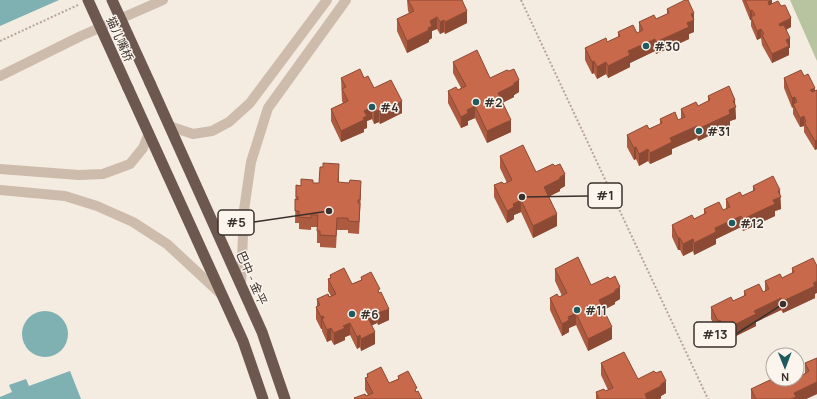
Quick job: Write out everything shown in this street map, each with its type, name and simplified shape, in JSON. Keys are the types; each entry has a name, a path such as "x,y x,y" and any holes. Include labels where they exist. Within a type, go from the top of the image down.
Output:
{"highway":[{"name":"猫儿嘴桥","path":"112,0 150,83"},
{"name":"猫儿嘴桥","path":"85,2 149,133"},
{"name":"巴中 - 金平","path":"150,83 262,332 285,399"},
{"path":"149,133 243,341 263,399"}],"street":[{"path":"0,76 81,36 163,0"},
{"path":"169,126 193,134 212,131 229,122 250,103 327,0"},
{"path":"241,284 244,210 251,162 268,108 346,0"},
{"path":"0,169 79,175 103,174 130,164 143,148 149,133"},
{"path":"0,190 65,196 97,206 133,222 167,244 222,294"}],"path":[{"path":"521,0 708,399"},
{"path":"0,41 85,2"}],"green space":[{"path":"790,0 817,0 817,61"}],"water":[{"path":"0,0 59,0 0,26"},
{"path":"50,311 54,312 64,321 67,325 67,343 58,353 50,357 40,357 32,353 23,343 22,329 26,321 36,312"},
{"path":"70,371 81,399 0,399 0,397 12,392 9,385 26,379 29,386"}],"building":[{"path":"408,0 462,0 467,11 445,22 444,20 440,22 437,17 430,21 432,26 428,28 429,30 407,41 397,19 414,11"},
{"path":"688,0 694,13 691,14 694,20 687,23 689,27 656,42 655,39 628,51 630,55 608,66 606,62 597,67 594,61 592,62 585,48 606,38 607,42 620,36 618,32 633,25 637,33 643,30 639,22 654,15 656,19 669,13 667,9"},
{"path":"745,0 772,0 768,2 769,5 778,1 781,6 785,5 791,18 779,24 780,26 784,25 790,38 786,40 789,46 772,54 762,35 764,34 761,29 757,31 751,17 755,15 752,10 750,11"},
{"name":"#2","path":"477,50 490,78 507,70 509,71 514,69 519,80 514,83 514,85 498,93 511,120 487,131 475,106 467,110 468,113 461,117 448,91 456,87 458,90 466,86 453,62"},
{"name":"#4","path":"360,69 364,78 368,76 374,88 391,80 402,101 380,112 379,110 374,112 372,107 364,111 367,116 363,118 364,120 341,131 331,109 348,101 342,89 346,87 341,78"},
{"path":"801,70 804,76 808,74 815,88 810,90 812,92 817,90 817,140 815,141 804,122 806,122 804,116 800,118 793,104 797,102 795,97 792,98 784,78"},
{"path":"729,86 735,100 733,101 736,107 729,110 730,114 698,129 697,126 670,138 672,142 650,153 648,149 639,154 636,147 634,148 627,135 647,125 649,129 662,123 660,119 675,112 678,120 685,117 681,109 696,102 698,106 710,100 708,96"},
{"path":"523,145 536,172 553,164 555,166 560,164 565,174 560,177 560,179 544,187 557,214 533,226 521,200 513,204 514,207 507,211 494,185 502,182 504,184 512,180 500,156"},
{"path":"323,163 339,164 338,182 349,183 350,180 361,181 360,200 358,200 358,203 360,203 359,222 348,221 348,218 337,218 336,236 320,235 320,231 317,231 318,215 311,215 311,218 299,217 299,211 295,211 295,199 298,200 298,197 296,197 296,185 301,186 301,179 313,180 313,183 319,183 320,167 323,167"},
{"path":"773,176 780,190 778,191 781,197 773,200 775,204 743,219 741,216 715,228 716,232 694,243 693,239 683,244 680,238 678,238 672,225 692,215 694,219 706,213 704,209 719,202 723,210 730,207 726,199 740,192 742,196 755,190 753,186"},
{"name":"#11","path":"578,257 591,285 608,277 610,279 615,276 620,287 615,290 615,292 599,300 612,327 588,339 576,313 568,317 569,320 562,324 550,298 557,294 559,297 567,293 555,269"},
{"path":"813,258 817,266 817,281 813,283 815,286 783,301 781,298 754,311 756,314 734,325 732,322 723,326 720,320 718,321 711,307 731,297 733,301 746,295 744,291 759,284 763,292 769,289 765,281 780,274 782,278 794,272 792,268"},
{"name":"#6","path":"344,268 352,284 362,280 361,277 371,272 380,289 378,290 379,293 381,292 389,309 378,313 377,311 367,316 375,332 361,339 360,335 357,337 350,323 343,326 345,328 334,333 331,328 327,330 322,319 324,318 323,316 321,317 316,307 320,305 317,299 328,294 329,297 336,294 328,279 331,278 330,275"},
{"path":"624,352 638,379 654,371 656,373 661,371 666,381 661,384 661,386 645,394 647,399 599,399 596,392 613,388 601,363"},
{"path":"817,358 817,382 794,393 796,397 791,399 756,399 751,389 765,382 765,387 805,387 805,374 809,371 805,363"},
{"path":"381,367 389,383 399,379 398,376 408,371 417,388 415,389 416,392 418,391 422,399 355,399 354,398 365,394 366,396 373,393 365,378 368,377 367,374"}],"place":[{"name":"#30","path":"646,46"},
{"name":"#2","path":"476,102"},
{"name":"#4","path":"372,107"},
{"name":"#31","path":"699,131"},
{"name":"#1","path":"522,197"},
{"name":"#5","path":"329,211"},
{"name":"#12","path":"732,223"},
{"name":"#13","path":"783,304"},
{"name":"#11","path":"577,310"},
{"name":"#6","path":"352,314"}]}
